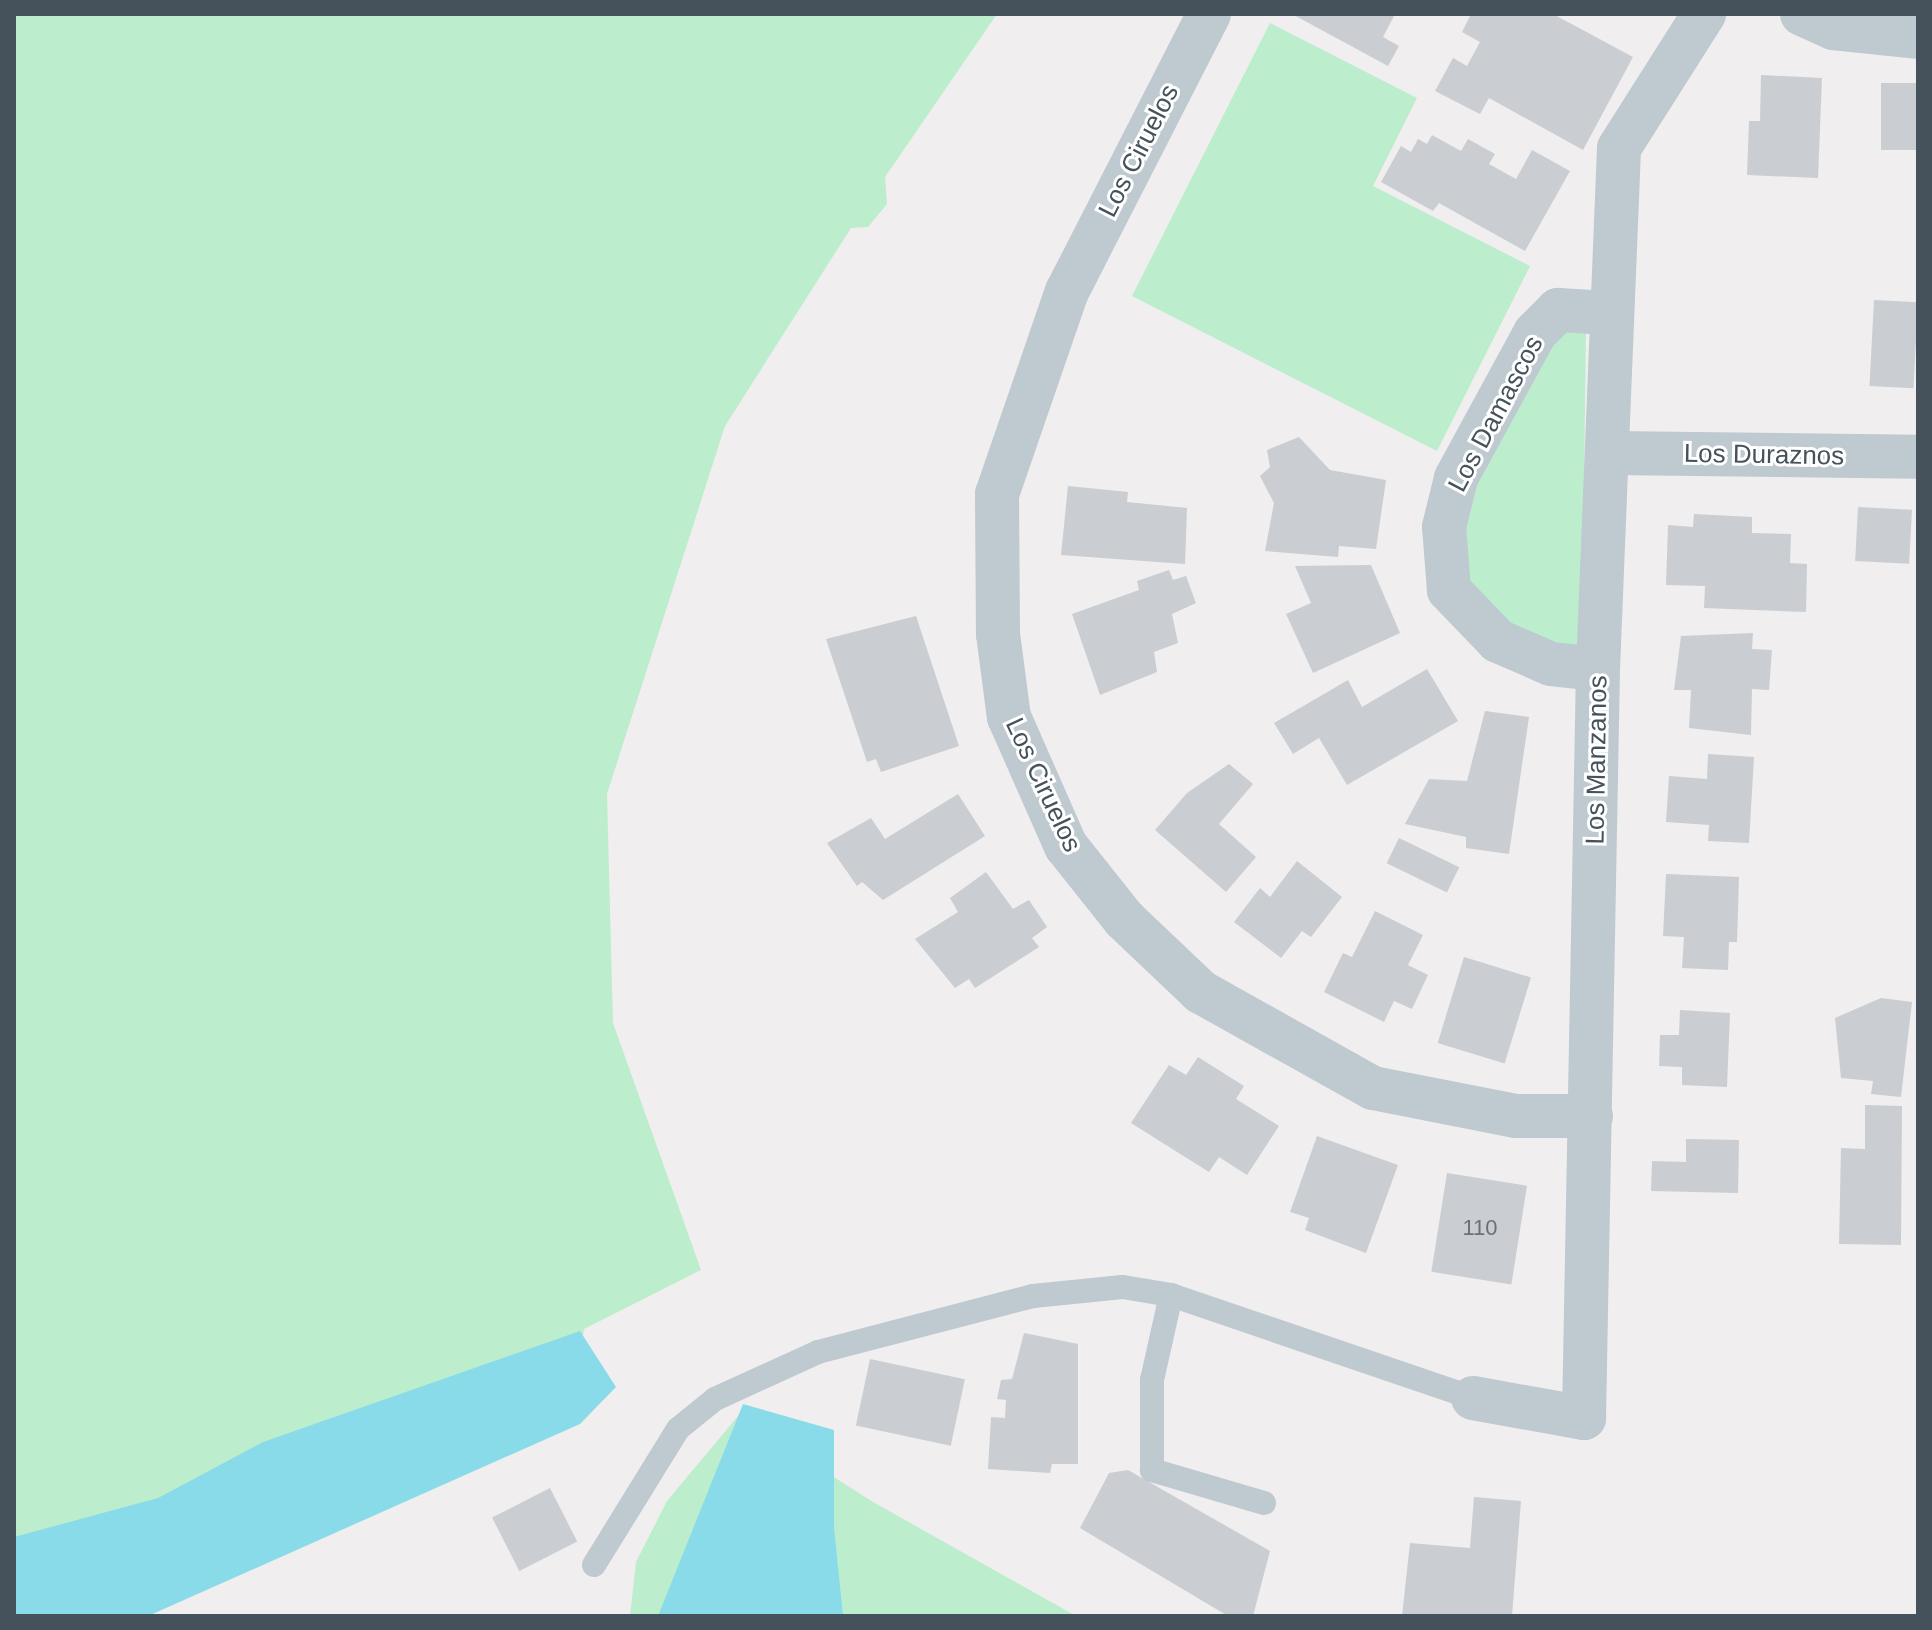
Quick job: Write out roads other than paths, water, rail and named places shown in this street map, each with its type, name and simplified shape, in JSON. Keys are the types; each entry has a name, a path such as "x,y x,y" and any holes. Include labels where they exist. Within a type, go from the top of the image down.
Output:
{"street":[{"name":"Los Ciruelos","path":"1209,14 1067,291 997,494 998,634 1009,717 1066,846 1124,919 1201,992 1373,1088 1516,1116 1591,1116"},
{"name":"Los Manzanos","path":"1473,1398 1584,1418 1598,669 1610,453 1609,313 1619,148 1704,14"},
{"path":"1802,14 1833,28 1918,37"},
{"name":"Los Damascos","path":"1598,669 1551,664 1498,641 1449,590 1444,527 1456,478 1535,333 1558,310 1609,313"},
{"name":"Los Duraznos","path":"1610,453 1918,457"}],"lane":[{"path":"594,1565 678,1429 715,1399 818,1352 1033,1296 1123,1287 1171,1295 1473,1398"},
{"path":"1171,1295 1152,1380 1152,1470 1264,1503"}],"water":[{"path":"580,1331 616,1387 580,1424 148,1616 14,1616 14,1537 158,1498 263,1442"},
{"path":"743,1404 834,1430 834,1527 843,1616 658,1616"}]}
